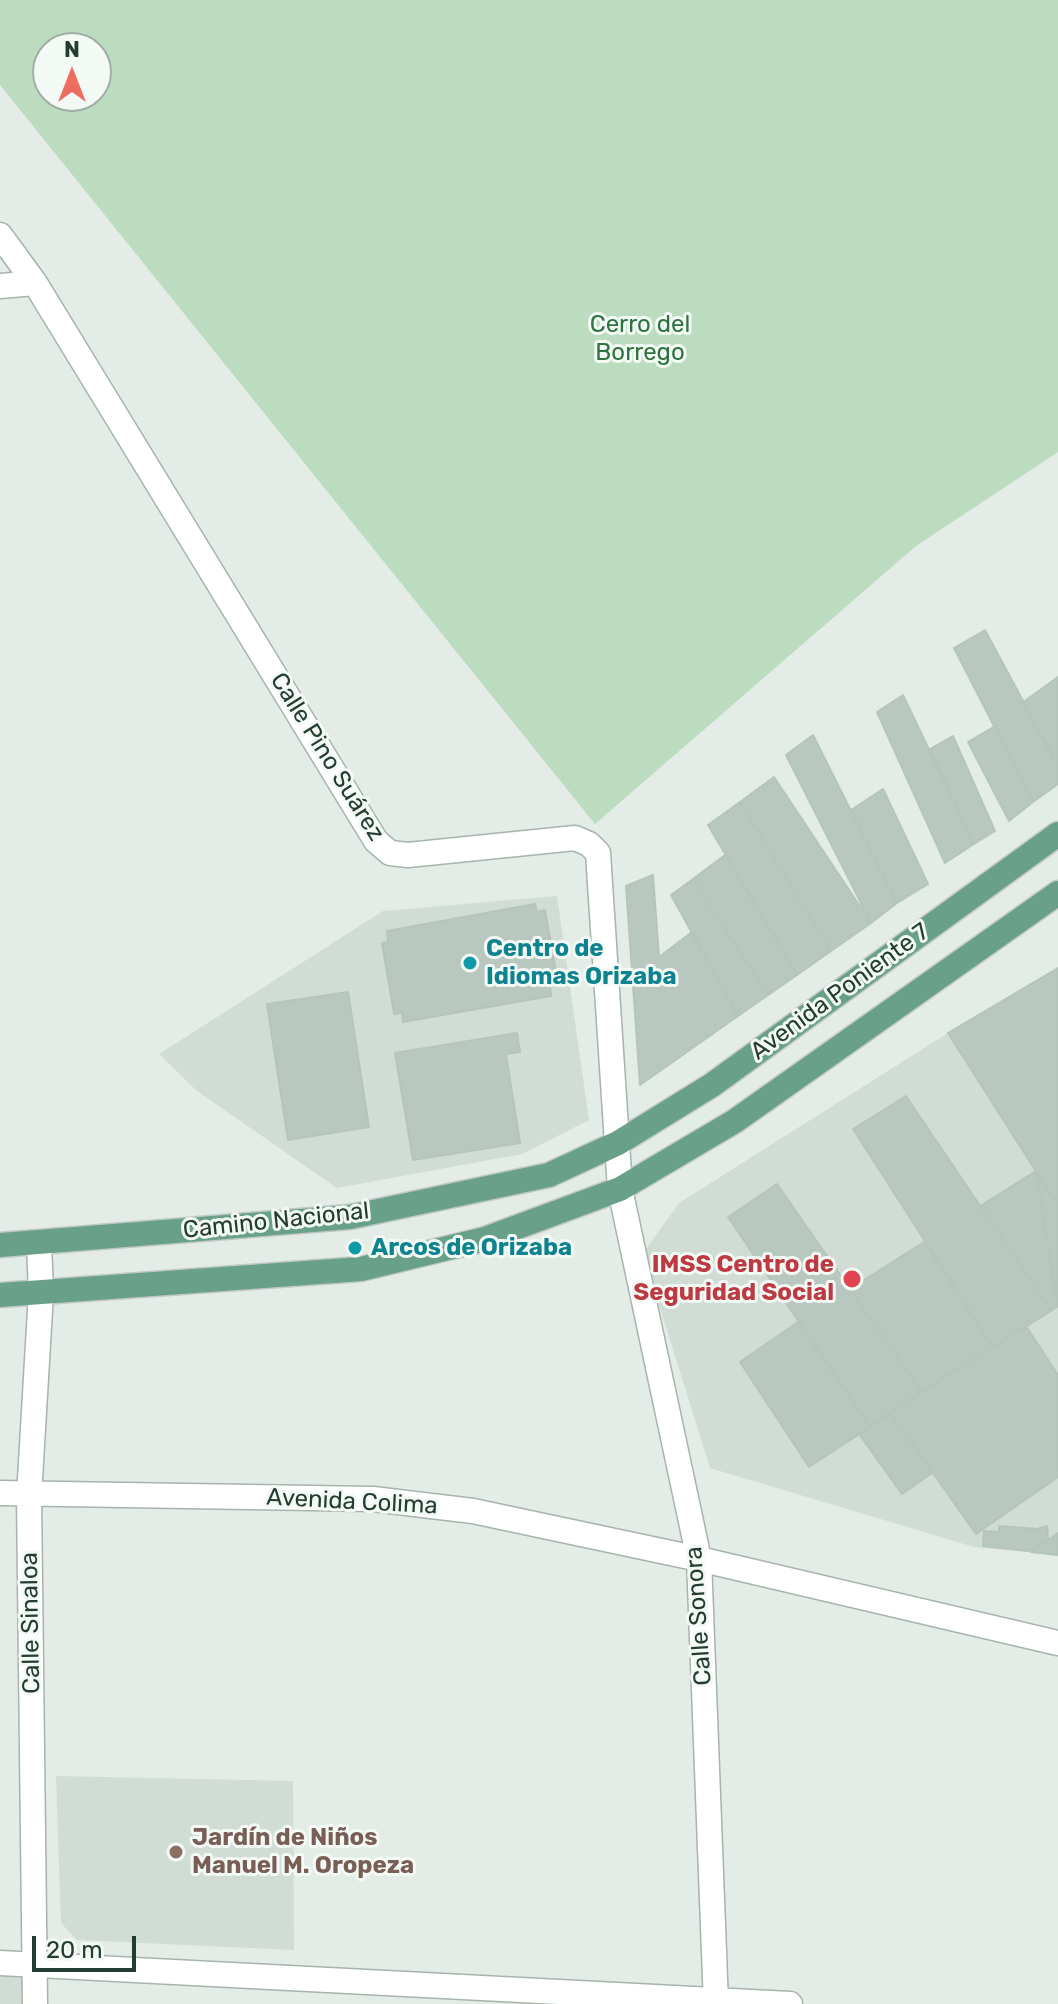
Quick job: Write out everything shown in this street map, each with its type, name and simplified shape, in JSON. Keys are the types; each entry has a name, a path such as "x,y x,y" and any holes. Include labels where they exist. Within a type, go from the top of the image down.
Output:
{"main road":[{"name":"Avenida Poniente 7","path":"549,1175 618,1143 712,1085 1058,834"},
{"name":"Avenida Poniente 7","path":"41,1293 361,1269 485,1239 620,1189 735,1121 1058,893"},
{"name":"Camino Nacional","path":"0,1245 350,1217 549,1175"},
{"path":"0,1295 41,1293"}],"street":[{"name":"Calle Pino Suárez","path":"0,235 35,283 376,841 390,853 408,855 575,838 589,844 598,853 620,1189"},
{"path":"0,286 35,283"},
{"name":"Calle Sonora","path":"620,1189 699,1559 716,2002"},
{"name":"Calle Sinaloa","path":"35,2004 29,1496 41,1293 39,1243"},
{"name":"Avenida Colima","path":"0,1493 29,1496 373,1499 473,1511 699,1559 1058,1643"},
{"path":"0,1963 790,2004"}],"shaded area":[{"path":"557,896 589,1120 522,1154 337,1188 197,1091 159,1054 383,911"},
{"name":"IMSS Centro de Seguridad Social","path":"948,1033 1036,1171 1058,1307 1058,1555 974,1547 710,1468 643,1253 679,1203"},
{"name":"Jardín de Niños Manuel M. Oropeza","path":"56,1776 293,1781 294,1950 77,1940 61,1923"},
{"path":"0,1976 24,1976 24,2004 0,2004"}],"green space":[{"name":"Cerro del Borrego","path":"0,0 1058,0 1058,452 916,546 595,824 0,85"}],"building":[{"path":"985,630 1058,766 1058,784 1033,802 954,648"},
{"path":"1058,677 1058,766 1022,703"},
{"path":"903,695 974,844 945,863 877,712"},
{"path":"995,726 1033,802 1009,821 968,742"},
{"path":"813,735 897,903 871,923 786,755"},
{"path":"953,736 995,831 974,844 930,749"},
{"path":"774,777 871,923 831,951 740,802"},
{"path":"883,789 928,884 897,903 851,810"},
{"path":"740,802 831,951 797,975 708,825"},
{"path":"725,855 797,975 768,995 693,879"},
{"path":"653,875 659,957 692,932 738,1016 640,1085 626,886"},
{"path":"693,879 768,995 738,1016 671,895"},
{"name":"Centro de Idiomas Orizaba","path":"535,904 537,912 545,910 558,983 550,984 551,996 403,1022 402,1013 394,1014 382,943 388,942 387,931"},
{"path":"1058,968 1058,1206 948,1033"},
{"path":"348,992 369,1127 288,1140 267,1004"},
{"path":"517,1033 520,1052 506,1054 520,1143 413,1160 395,1053"},
{"path":"906,1096 1051,1311 993,1347 853,1129"},
{"path":"1036,1171 1058,1306 1051,1311 980,1206"},
{"path":"1036,1171 1058,1206 1058,1306"},
{"path":"777,1184 921,1391 870,1427 728,1217"},
{"path":"924,1242 993,1347 921,1391 850,1289"},
{"path":"798,1322 870,1427 809,1467 740,1362"},
{"path":"1026,1326 1058,1375 1058,1477 976,1534 890,1412"},
{"path":"890,1412 932,1473 902,1494 859,1434"},
{"path":"999,1526 1037,1529 1047,1526 1048,1538 1029,1551 983,1546 984,1531 999,1532"},
{"path":"1058,1533 1058,1555 1031,1552"}],"place":[{"name":"Centro de Idiomas Orizaba","path":"470,963"},
{"name":"Arcos de Orizaba","path":"355,1248"},
{"name":"IMSS Centro de Seguridad Social","path":"852,1279"},
{"name":"Jardín de Niños Manuel M. Oropeza","path":"176,1852"}]}
